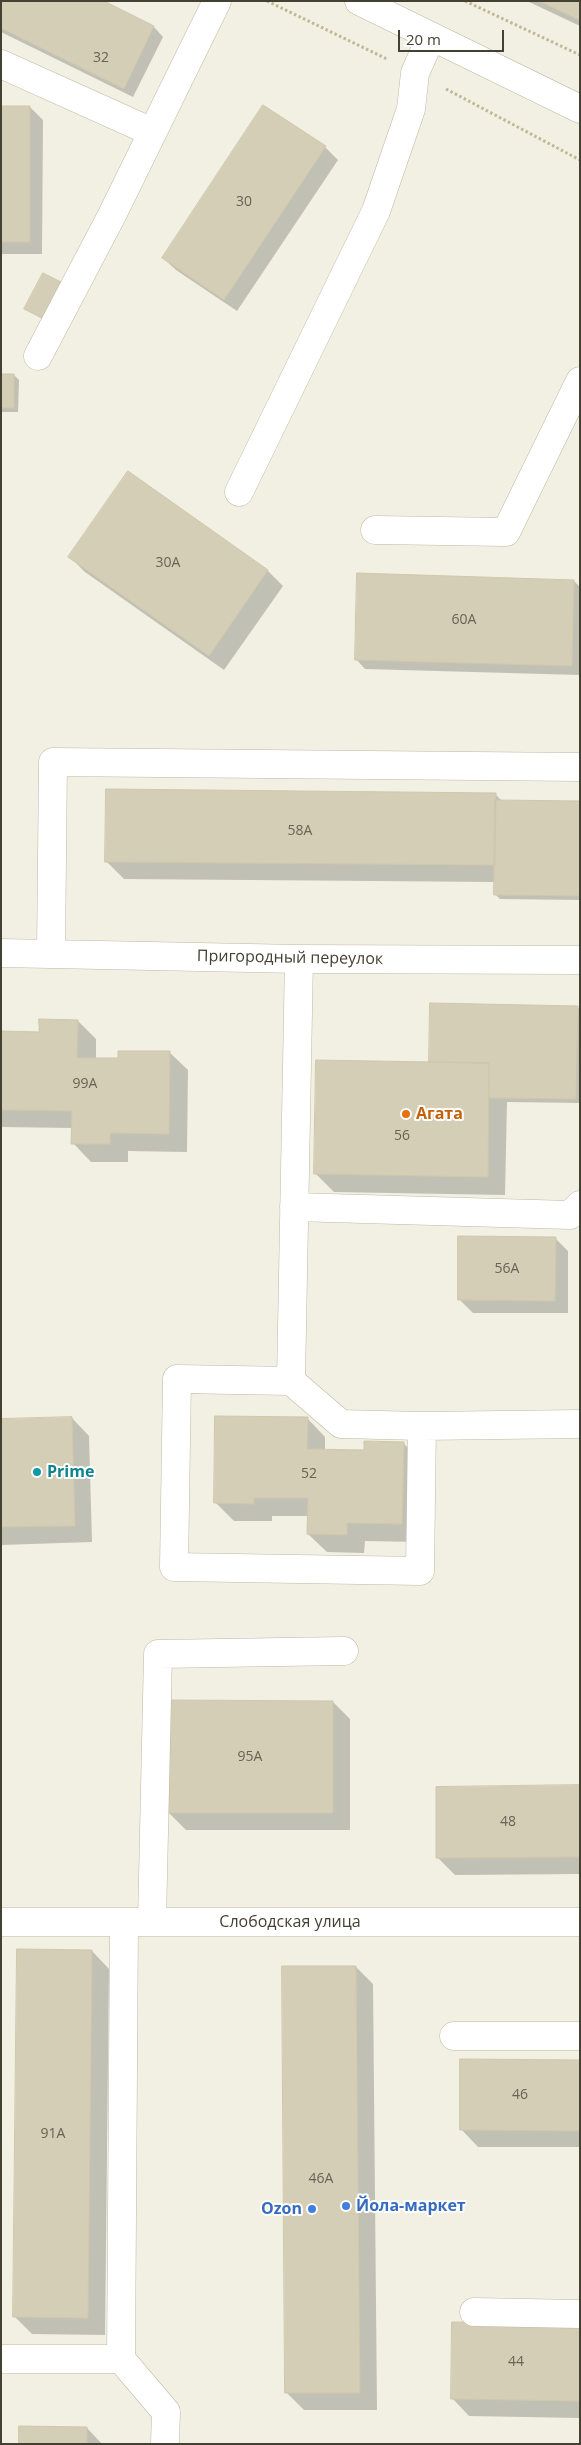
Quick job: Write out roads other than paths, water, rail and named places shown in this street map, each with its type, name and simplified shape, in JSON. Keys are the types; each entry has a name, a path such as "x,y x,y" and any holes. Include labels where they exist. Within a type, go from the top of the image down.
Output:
{"street":[{"path":"38,356 112,215 216,1"},
{"path":"359,1 580,110"},
{"path":"239,492 376,211 411,109 415,73 431,37"},
{"path":"1,64 152,132"},
{"path":"375,530 506,532 580,381"},
{"path":"52,954 54,762 580,767"},
{"name":"Пригородный переулок","path":"1,953 299,959 580,960"},
{"path":"291,1381 299,959"},
{"path":"294,1207 570,1215 580,1205"},
{"path":"422,1426 420,1571 174,1567 178,1379 291,1381 341,1424 422,1426 580,1424"},
{"path":"152,1922 158,1654 344,1650"},
{"name":"Слободская улица","path":"1,1922 580,1922"},
{"path":"124,1922 121,2359 166,2412 165,2444"},
{"path":"454,2036 580,2036"},
{"path":"474,2312 580,2314"},
{"path":"1,2359 121,2359"}],"place":[{"name":"Агата","path":"406,1114"},
{"name":"Prime","path":"37,1472"},
{"name":"Йола-маркет","path":"346,2206"},
{"name":"Ozon","path":"312,2209"}]}
